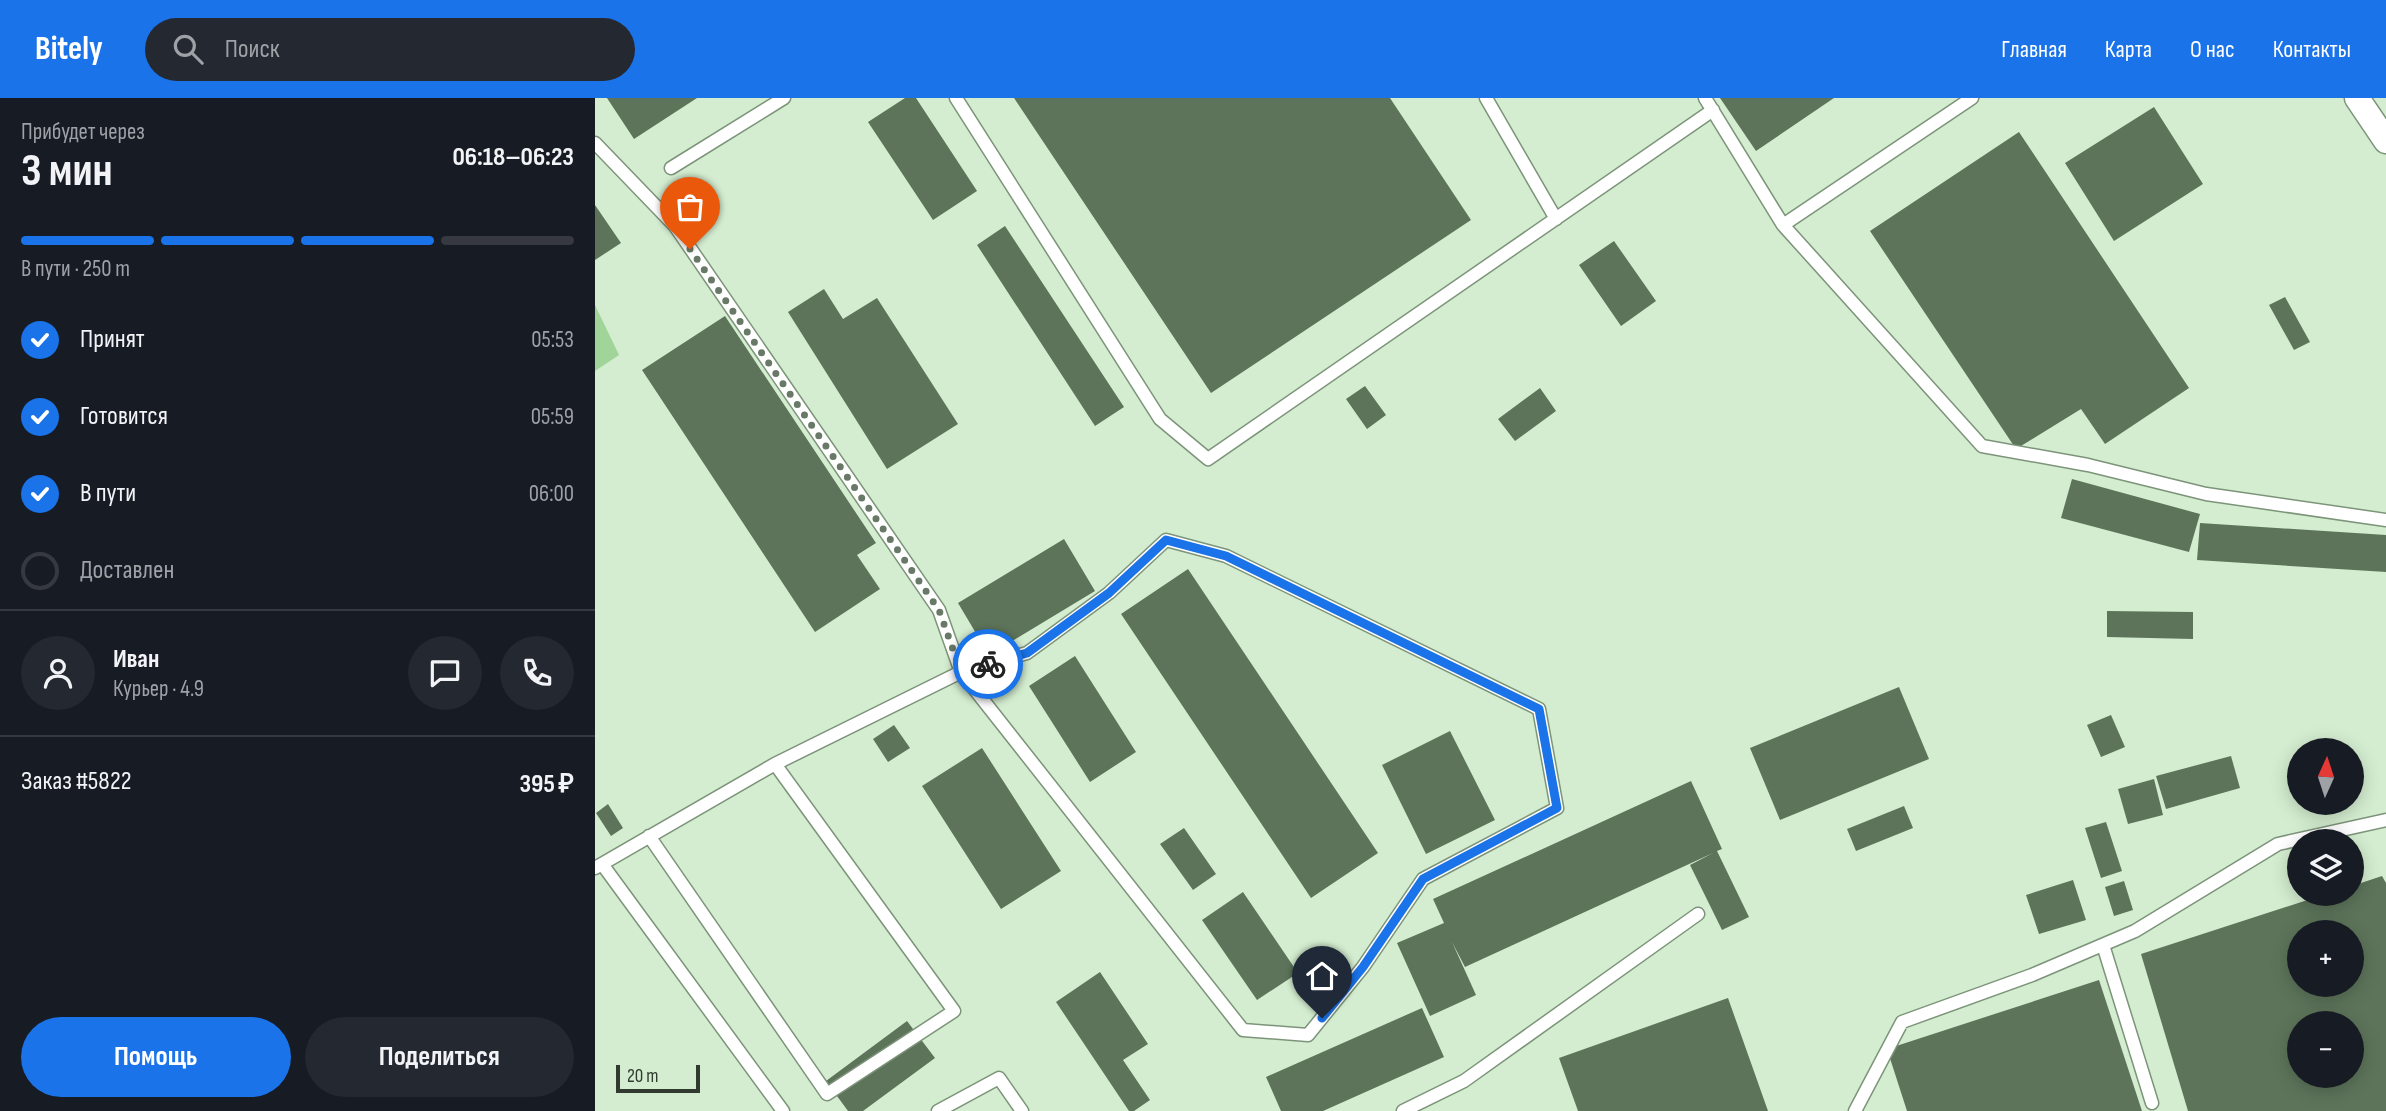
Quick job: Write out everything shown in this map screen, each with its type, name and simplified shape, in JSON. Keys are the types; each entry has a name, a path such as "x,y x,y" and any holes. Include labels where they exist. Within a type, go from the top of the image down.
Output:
{"street":[{"path":"2357,98 2386,141"}],"lane":[{"path":"671,168 784,98"},
{"path":"955,98 1160,419 1208,459 1713,110"},
{"path":"1486,98 1556,219"},
{"path":"1705,98 1783,225 1982,446 2088,465 2206,494 2386,520"},
{"path":"1783,225 1972,98"},
{"path":"595,143 675,226 939,610 961,672 1243,1030 1308,1035 1363,967 1423,879 1557,808 1539,709 1226,556 1166,540 1109,593 1027,653 961,672 775,764 599,866 783,1111"},
{"path":"649,836 827,1094 954,1011 775,764"},
{"path":"1854,1111 1902,1021 2032,975 2134,931 2278,844 2386,820"},
{"path":"1402,1111 1464,1081 1697,914"},
{"path":"2103,945 2152,1103"},
{"path":"938,1111 999,1079 1022,1111"}],"green space":[{"path":"595,305 619,355 595,371"}],"building":[{"path":"607,98 697,98 634,139"},
{"path":"905,98 916,98 977,191 933,220 868,122"},
{"path":"1014,98 1390,98 1471,220 1211,393"},
{"path":"1720,98 1834,98 1756,151"},
{"path":"2154,107 2203,184 2114,241 2065,163"},
{"path":"2019,132 2189,388 2105,444 2081,409 2016,449 1870,231"},
{"path":"595,205 621,243 595,260"},
{"path":"1005,226 1124,407 1095,426 977,245"},
{"path":"1614,241 1656,301 1621,326 1579,265"},
{"path":"824,289 843,319 877,298 958,424 887,469 788,312"},
{"path":"2285,297 2310,342 2294,350 2269,305"},
{"path":"725,316 876,543 857,555 880,589 815,632 642,370"},
{"path":"1365,386 1386,415 1367,429 1346,399"},
{"path":"1540,388 1556,411 1515,441 1498,419"},
{"path":"2072,479 2200,514 2189,552 2061,518"},
{"path":"2200,523 2386,535 2386,572 2197,560"},
{"path":"1064,539 1095,591 989,655 958,603"},
{"path":"1188,569 1378,853 1311,898 1121,614"},
{"path":"2107,611 2193,612 2193,639 2107,637"},
{"path":"1075,656 1136,752 1090,782 1029,686"},
{"path":"1899,687 1929,759 1780,820 1750,748"},
{"path":"2111,715 2125,747 2101,757 2087,725"},
{"path":"894,725 910,748 888,762 873,739"},
{"path":"1450,731 1495,820 1426,854 1382,765"},
{"path":"982,748 1061,871 1001,909 922,786"},
{"path":"2231,756 2240,788 2166,809 2156,776"},
{"path":"2154,779 2163,815 2128,824 2118,789"},
{"path":"1691,781 1722,849 1717,851 1749,917 1722,930 1690,865 1713,853 1465,967 1452,942 1476,995 1430,1016 1397,943 1444,923 1433,899"},
{"path":"608,804 623,828 611,836 596,813"},
{"path":"1904,806 1913,828 1856,851 1847,829"},
{"path":"2106,822 2122,871 2101,878 2085,828"},
{"path":"1184,828 1216,874 1193,890 1160,844"},
{"path":"2382,876 2386,883 2386,1111 2188,1111 2141,954 2289,906 2364,906 2364,882"},
{"path":"2073,880 2086,920 2039,934 2026,895"},
{"path":"2124,881 2133,910 2114,916 2105,887"},
{"path":"1243,892 1298,973 1257,1000 1202,920"},
{"path":"1100,972 1148,1044 1123,1060 1150,1100 1134,1111 1129,1111 1056,1002"},
{"path":"2099,980 2142,1111 1907,1111 1887,1049"},
{"path":"1728,998 1768,1111 1578,1111 1559,1058"},
{"path":"1422,1008 1444,1057 1323,1111 1281,1111 1266,1077"},
{"path":"907,1021 935,1058 863,1111 848,1111 826,1081"}],"way so far":[{"path":"690,249 939,610 961,672 988,664"}],"route":[{"path":"988,664 1027,653 1109,593 1166,540 1226,556 1539,709 1557,808 1423,879 1363,967 1322,1018"}]}
